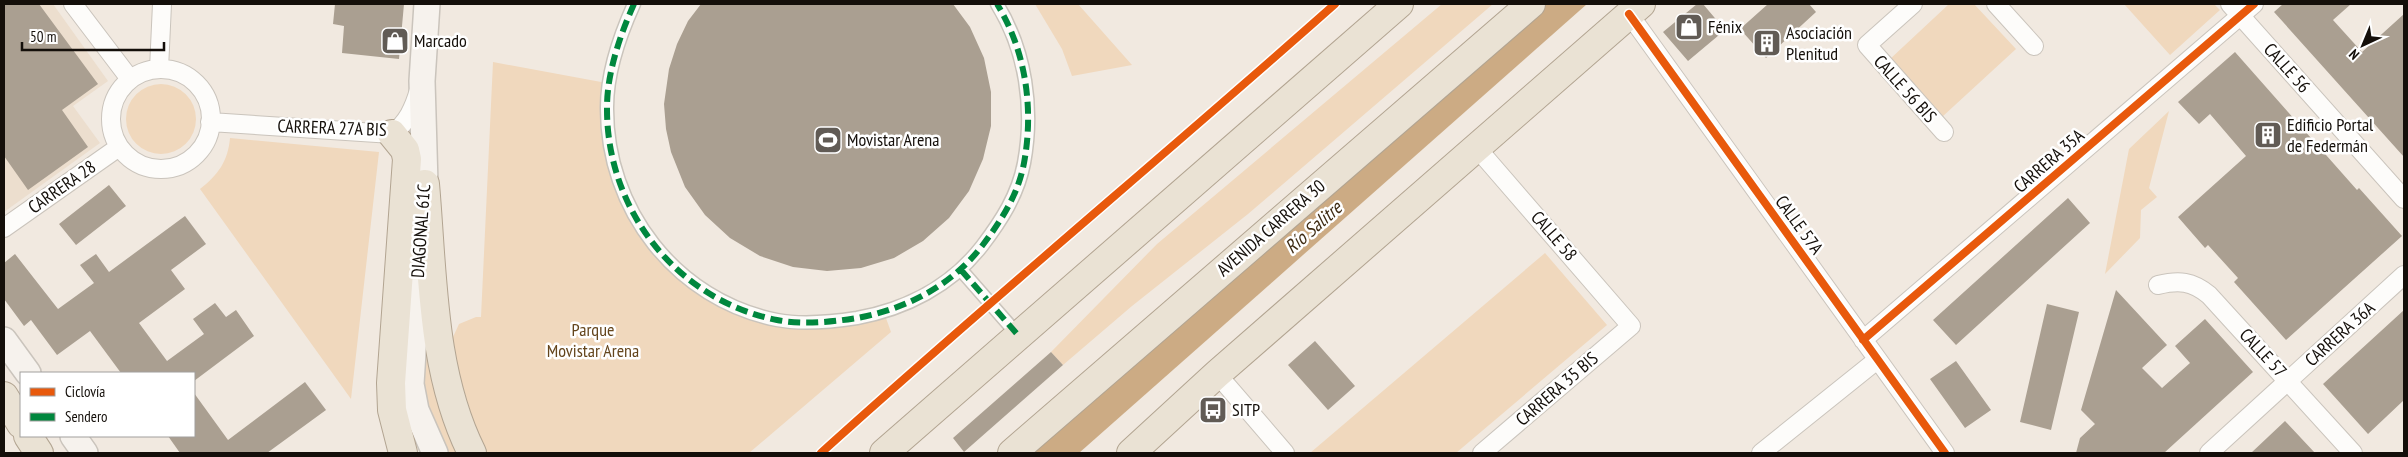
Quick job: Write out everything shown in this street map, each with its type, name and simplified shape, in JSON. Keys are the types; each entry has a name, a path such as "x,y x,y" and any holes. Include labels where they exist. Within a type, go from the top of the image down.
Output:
{"highway":[{"path":"884,453 1399,4"},
{"name":"AVENIDA CARRERA 30","path":"1012,453 1531,4"},
{"path":"1131,453 1217,374 1635,9"},
{"path":"392,134 405,150 406,158 391,383 392,410 403,453"},
{"path":"425,184 440,359 458,424 472,453"},
{"path":"4,395 20,422"},
{"path":"29,437 39,453"}],"main road":[{"name":"DIAGONAL 61C","path":"427,4 422,81 425,184 411,384 416,410 436,453"},
{"path":"4,340 27,372"},
{"path":"4,395 20,417"},
{"path":"35,437 47,453"},
{"path":"74,437 85,453"}],"street":[{"path":"72,4 130,79"},
{"path":"159,69 162,4"},
{"path":"634,4 619,43 609,85 607,106 612,155 625,200 640,226 670,263 689,280 724,302 752,313 778,320 834,322 890,311 912,302 961,270 988,239 1010,206 1022,174 1028,143 1027,87 1009,22 998,4"},
{"name":"CALLE 56 BIS","path":"1911,4 1867,46 1944,132"},
{"path":"1996,4 2034,46"},
{"name":"CARRERA 35A","path":"1863,340 2235,10 2254,4"},
{"name":"CALLE 57A","path":"1635,9 1863,340 1945,453"},
{"name":"CALLE 56","path":"2235,10 2404,199"},
{"path":"159,69 183,74 193,81 207,100 210,122 207,137 199,151 188,161 174,167 159,169 144,166 130,158 119,147 113,133 110,118 116,96 130,79 144,72 159,69"},
{"name":"CARRERA 27A BIS","path":"210,122 392,134 402,126 410,115 422,81"},
{"name":"CARRERA 28","path":"4,228 119,147"},
{"name":"CALLE 58","path":"1476,147 1631,326"},
{"path":"961,270 1018,335"},
{"name":"CARRERA 36A","path":"2209,453 2404,275"},
{"name":"CALLE 57","path":"2158,285 2176,280 2196,285 2209,295 2353,453"},
{"name":"CARRERA 35 BIS","path":"1482,453 1631,326"},
{"path":"1764,452 1877,360"},
{"path":"1217,374 1284,453"}],"shaded area":[{"path":"4,4 53,4 108,81 73,106 100,143 4,212"}],"green space":[{"path":"1035,4 1078,4 1132,65 1072,76 1062,49"},
{"path":"1442,4 1493,4 1248,214 1132,306 1063,365 1051,352 1157,244"},
{"path":"1949,4 1974,4 2016,49 1942,117 1889,60"},
{"path":"2124,4 2214,4 2220,10 2170,55"},
{"name":"Parque Movistar Arena","path":"493,62 612,84 612,132 629,199 672,261 726,299 779,317 833,319 882,307 891,332 749,453 486,453 476,431 453,353 453,337 459,324 476,317 481,317"},
{"path":"154,84 168,84 181,90 190,99 196,112 194,132 186,144 168,154 154,154 141,148 132,139 126,126 126,112 132,99 141,90"},
{"path":"2169,111 2149,188 2157,197 2141,210 2140,238 2105,274 2129,149"},
{"path":"230,138 379,152 351,399 200,189 221,167 227,154"},
{"path":"1545,253 1607,325 1456,453 1310,453"},
{"path":"425,325 460,453 446,453 429,413 423,375"}],"water":[{"name":"Río Salitre","path":"1534,4 1587,4 1079,453 1029,453"}],"building":[{"path":"4,4 39,4 98,84 62,110 88,147 28,190 4,156"},
{"path":"335,4 404,4 399,59 342,53 344,26 333,24"},
{"name":"Movistar Arena","path":"701,4 953,4 970,27 984,58 991,92 991,126 983,159 969,191 949,218 923,241 894,258 861,268 827,271 793,267 760,256 730,238 705,215 685,187 671,152 666,129 664,104 669,69 677,44 688,21"},
{"path":"1697,4 1703,4 1725,30 1688,61 1663,32"},
{"name":"Asociación Plenitud","path":"1768,4 1809,4 1816,12 1766,58 1740,29"},
{"path":"2283,4 2351,4 2333,20 2362,52 2404,14 2404,157 2274,12"},
{"path":"2235,52 2357,190 2359,188 2402,236 2286,340 2234,282 2238,278 2208,245 2205,248 2178,217 2246,156 2210,114 2199,124 2178,102"},
{"path":"109,185 126,206 76,245 59,224"},
{"path":"2068,198 2090,223 1956,345 1933,320"},
{"path":"185,216 206,244 171,270 185,289 139,323 167,361 204,334 193,319 215,303 226,317 236,310 254,336 195,380 195,372 120,372 90,331 57,355 31,320 24,326 4,299 4,263 15,254 58,309 94,283 80,265 96,254 109,272"},
{"path":"2116,290 2167,345 2142,368 2162,388 2190,363 2175,346 2205,319 2253,372 2164,453 2076,453 2080,438 2095,424 2081,410"},
{"path":"2047,304 2079,312 2051,430 2020,422"},
{"path":"2404,310 2404,400 2368,434 2323,384"},
{"path":"1315,341 1355,386 1328,410 1288,365"},
{"path":"1051,352 1063,365 964,452 953,438"},
{"path":"1956,361 1991,410 1965,428 1930,379"},
{"path":"305,382 326,410 267,453 180,453 169,437 195,437 195,394 228,440"},
{"path":"2285,421 2315,453 2251,453"}],"marked path":[{"path":"634,4 615,54 609,81 607,107 610,145 619,180 634,214 654,244 679,271 708,293 741,309 777,320 807,323 827,322 875,314 893,309 926,294 942,284 970,260 1002,217 1018,186 1024,163 1028,122 1025,81 1021,61 1015,41 997,4"},
{"path":"961,270 1018,335"}],"cycle path":[{"path":"821,453 1335,4"},
{"path":"1863,340 2254,4"},
{"path":"1629,14 1945,453"}],"place":[{"name":"Fénix","path":"1689,27"},
{"name":"Marcado","path":"395,41"},
{"name":"Asociación Plenitud","path":"1767,43"},
{"name":"Edificio Portal de Federmán","path":"2268,135"},
{"name":"Movistar Arena","path":"828,140"},
{"name":"SITP","path":"1213,410"}]}
